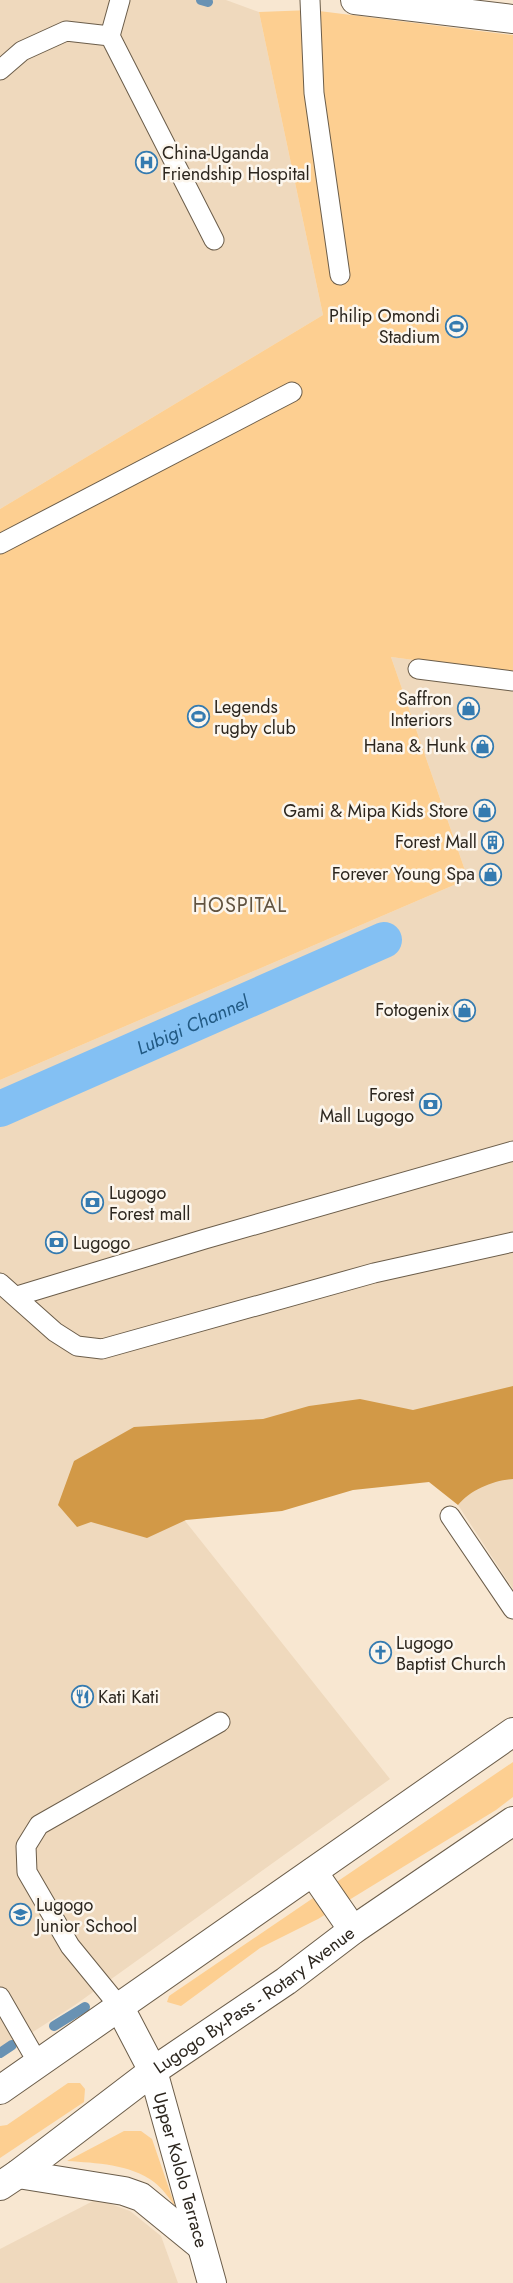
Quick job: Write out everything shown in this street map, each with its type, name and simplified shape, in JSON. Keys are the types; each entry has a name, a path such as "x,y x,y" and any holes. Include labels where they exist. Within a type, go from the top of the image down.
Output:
{"main road":[{"path":"355,0 513,19"},
{"path":"0,2090 513,1732"},
{"name":"Lugogo By-Pass - Rotary Avenue","path":"9,2180 153,2071 286,1981 353,1930 513,1821"},
{"path":"313,1872 353,1930"},
{"name":"Upper Kololo Terrace","path":"119,2006 153,2071 212,2283"},
{"path":"9,2180 124,2190 141,2197 201,2246"}],"lane":[{"path":"120,0 110,36 214,240"},
{"path":"310,0 314,93 340,275"},
{"path":"0,70 22,51 66,32 110,36"},
{"path":"0,544 292,392"},
{"path":"418,669 513,681"},
{"path":"17,1296 513,1151"},
{"path":"0,1283 17,1296 55,1332 77,1346 102,1349 374,1273 513,1242"},
{"path":"450,1516 513,1609"},
{"path":"119,2006 70,1946 27,1872 26,1846 39,1825 220,1722"},
{"path":"0,1997 38,2063"}],"shaded area":[{"name":"China-Uganda Friendship Hospital","path":"0,0 226,0 259,12 323,315 0,509"},
{"path":"311,10 513,35 513,673 391,657 468,879 0,1080 0,509 323,315 259,12"},
{"path":"391,657 513,673 513,1589 458,1505 420,1457 147,1473 390,1779 75,2005 0,2053 0,1080 468,879"},
{"path":"513,1386 513,1479 498,1481 476,1490 458,1505 429,1482 353,1490 282,1511 186,1520 147,1538 91,1522 77,1527 58,1505 74,1461 134,1427 263,1419 309,1406 360,1399 413,1410"},
{"path":"513,1762 513,1797 496,1810 318,1919 260,1948 181,2006 167,2002 169,1996"},
{"path":"68,2083 80,2083 85,2089 84,2102 0,2158 0,2126 7,2125"},
{"path":"124,2131 141,2131 152,2139 175,2206 157,2184 134,2171 112,2166 67,2161"},
{"path":"97,2199 130,2211 161,2236 178,2283 0,2283 0,2249"}],"waterway":[{"path":"201,0 208,2"},
{"name":"Lubigi Channel","path":"0,1109 384,940"},
{"path":"54,2026 85,2007"},
{"path":"0,2053 12,2045"}],"place":[{"name":"China-Uganda Friendship Hospital","path":"146,163"},
{"name":"Philip Omondi Stadium","path":"456,326"},
{"name":"Saffron Interiors","path":"468,709"},
{"name":"Legends rugby club","path":"198,717"},
{"name":"Hana & Hunk","path":"482,746"},
{"name":"Gami & Mipa Kids Store","path":"484,811"},
{"name":"Forest Mall","path":"493,842"},
{"name":"Forever Young Spa","path":"491,874"},
{"name":"Fotogenix","path":"465,1010"},
{"name":"Forest Mall Lugogo","path":"430,1105"},
{"name":"Lugogo Forest mall","path":"93,1203"},
{"name":"Lugogo","path":"57,1243"},
{"name":"Lugogo Baptist Church","path":"380,1653"},
{"name":"Kati Kati","path":"82,1697"},
{"name":"Lugogo Junior School","path":"20,1915"}],"district":[{"name":"HOSPITAL","path":"240,905"}]}
